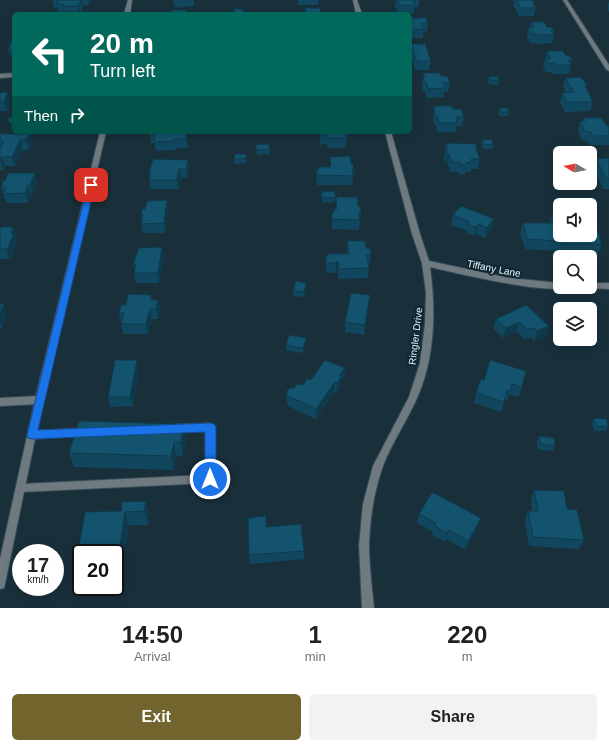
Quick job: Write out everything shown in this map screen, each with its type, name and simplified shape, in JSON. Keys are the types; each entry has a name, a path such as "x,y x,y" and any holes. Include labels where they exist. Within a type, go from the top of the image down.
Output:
{"street":[{"path":"127,12 130,0"},
{"path":"355,0 358,12"},
{"path":"565,0 609,69"},
{"path":"0,76 12,75"},
{"path":"0,584 32,435 103,134"},
{"name":"Ringler Drive","path":"368,608 364,545 368,504 378,466 413,397 424,363 429,324 430,293 426,263 416,234 389,134"},
{"name":"Tiffany Lane","path":"426,263 486,278 527,285 553,286"},
{"path":"597,286 609,286"},
{"path":"0,402 40,400"},
{"path":"21,488 210,479 210,427 156,429"},
{"path":"32,435 94,432"}],"building":[{"path":"58,0 81,0 81,3 79,3 78,6 63,6 64,4 57,4"},
{"path":"397,0 413,0 415,5 400,5"},
{"path":"516,0 532,0 536,8 521,8"},
{"path":"305,8 320,8 321,12 306,12"},
{"path":"234,9 243,9 243,12 233,12"},
{"path":"172,10 186,10 186,12 171,12"},
{"path":"412,18 426,18 428,23 421,23 423,29 412,30"},
{"path":"531,22 544,22 547,27 552,27 554,30 551,30 554,35 532,34 528,28 534,28"},
{"path":"12,39 12,49 8,50"},
{"path":"412,44 425,44 431,61 416,61"},
{"path":"547,51 563,51 566,56 570,56 572,60 568,60 571,65 554,65 554,63 548,63 546,59 551,59"},
{"path":"423,73 439,73 441,76 447,76 450,83 443,83 445,88 428,89 426,82 424,82 423,78 425,78"},
{"path":"497,76 499,80 490,80 488,77"},
{"path":"580,77 587,84 585,85 593,102 567,102 562,93 574,92 565,78"},
{"path":"8,92 4,102 0,102 0,93"},
{"path":"434,106 452,106 453,109 461,109 464,117 456,117 457,123 439,123 437,116 435,116"},
{"path":"499,108 507,108 509,112 500,112"},
{"path":"12,117 12,122 9,123 8,118"},
{"path":"584,118 602,118 606,125 608,125 609,136 593,136 591,132 585,132 580,121 585,121"},
{"path":"1,134 29,134 26,140 20,140 12,157 2,157 0,160 0,148 4,142 0,142"},
{"path":"155,134 187,134 186,139 154,142"},
{"path":"345,134 346,138 327,138 327,135 320,135"},
{"path":"491,139 493,144 484,145 482,140"},
{"path":"446,143 476,144 477,147 475,147 480,159 471,159 472,162 466,163 466,165 461,165 460,162 452,162 449,154 447,155 446,150 448,150"},
{"path":"269,144 269,149 256,150 256,145"},
{"path":"235,154 246,154 246,158 234,159"},
{"path":"350,156 351,164 353,164 354,169 352,169 353,176 317,175 316,170 319,170 318,167 331,167 330,157"},
{"path":"609,158 609,179 607,179 597,159"},
{"path":"153,159 188,160 186,169 179,169 177,180 149,180 151,172 149,172"},
{"path":"8,173 35,173 25,193 3,194 6,188 1,188"},
{"path":"334,191 336,197 323,198 321,192"},
{"path":"336,197 357,197 358,206 360,206 361,212 359,212 360,220 332,219 334,209 337,209"},
{"path":"167,200 164,223 141,224 143,214 141,214 142,209 145,209 147,201"},
{"path":"461,206 494,219 487,228 478,224 476,227 468,224 470,222 453,215"},
{"path":"551,220 553,220 553,241 527,239 523,223 552,223"},
{"path":"0,227 13,227 11,233 14,233 8,248 6,249 0,249"},
{"path":"597,231 602,244 562,244 561,242 597,242"},
{"path":"347,241 365,241 366,248 370,248 371,254 367,254 369,268 339,269 338,261 336,263 330,263 326,261 326,257 329,254 349,254"},
{"path":"162,247 158,273 134,273 136,264 133,264 139,248"},
{"path":"296,281 306,283 304,292 293,291"},
{"path":"351,293 370,295 365,325 345,322"},
{"path":"128,294 151,295 150,300 158,300 156,309 150,309 146,324 121,324 124,313 119,313 121,305 126,305"},
{"path":"0,304 4,304 0,314"},
{"path":"526,305 549,326 537,331 534,328 527,329 519,322 506,328 496,319"},
{"path":"289,335 306,338 303,348 286,345"},
{"path":"115,360 137,360 130,397 108,397"},
{"path":"325,360 345,368 339,375 342,376 337,383 335,382 316,409 288,396 286,392 290,388 294,388 297,384 303,385 307,379 311,380"},
{"path":"490,360 526,371 522,387 512,384 510,391 507,390 504,402 476,393 481,379 484,380"},
{"path":"594,418 607,419 608,427 596,426"},
{"path":"79,421 177,424 176,429 183,429 181,442 174,442 171,456 69,453"},
{"path":"539,436 554,438 555,446 540,444"},
{"path":"534,490 564,491 567,509 577,510 584,540 533,537 528,511 538,511"},
{"path":"432,492 481,518 468,541 449,530 447,533 435,526 436,523 419,514"},
{"path":"146,501 144,511 125,512 120,544 79,544 85,512 121,511 122,502"},
{"path":"266,516 266,527 301,524 304,551 249,555 248,518"}],"route":[{"path":"91,185 32,435 210,427 210,479"}]}
